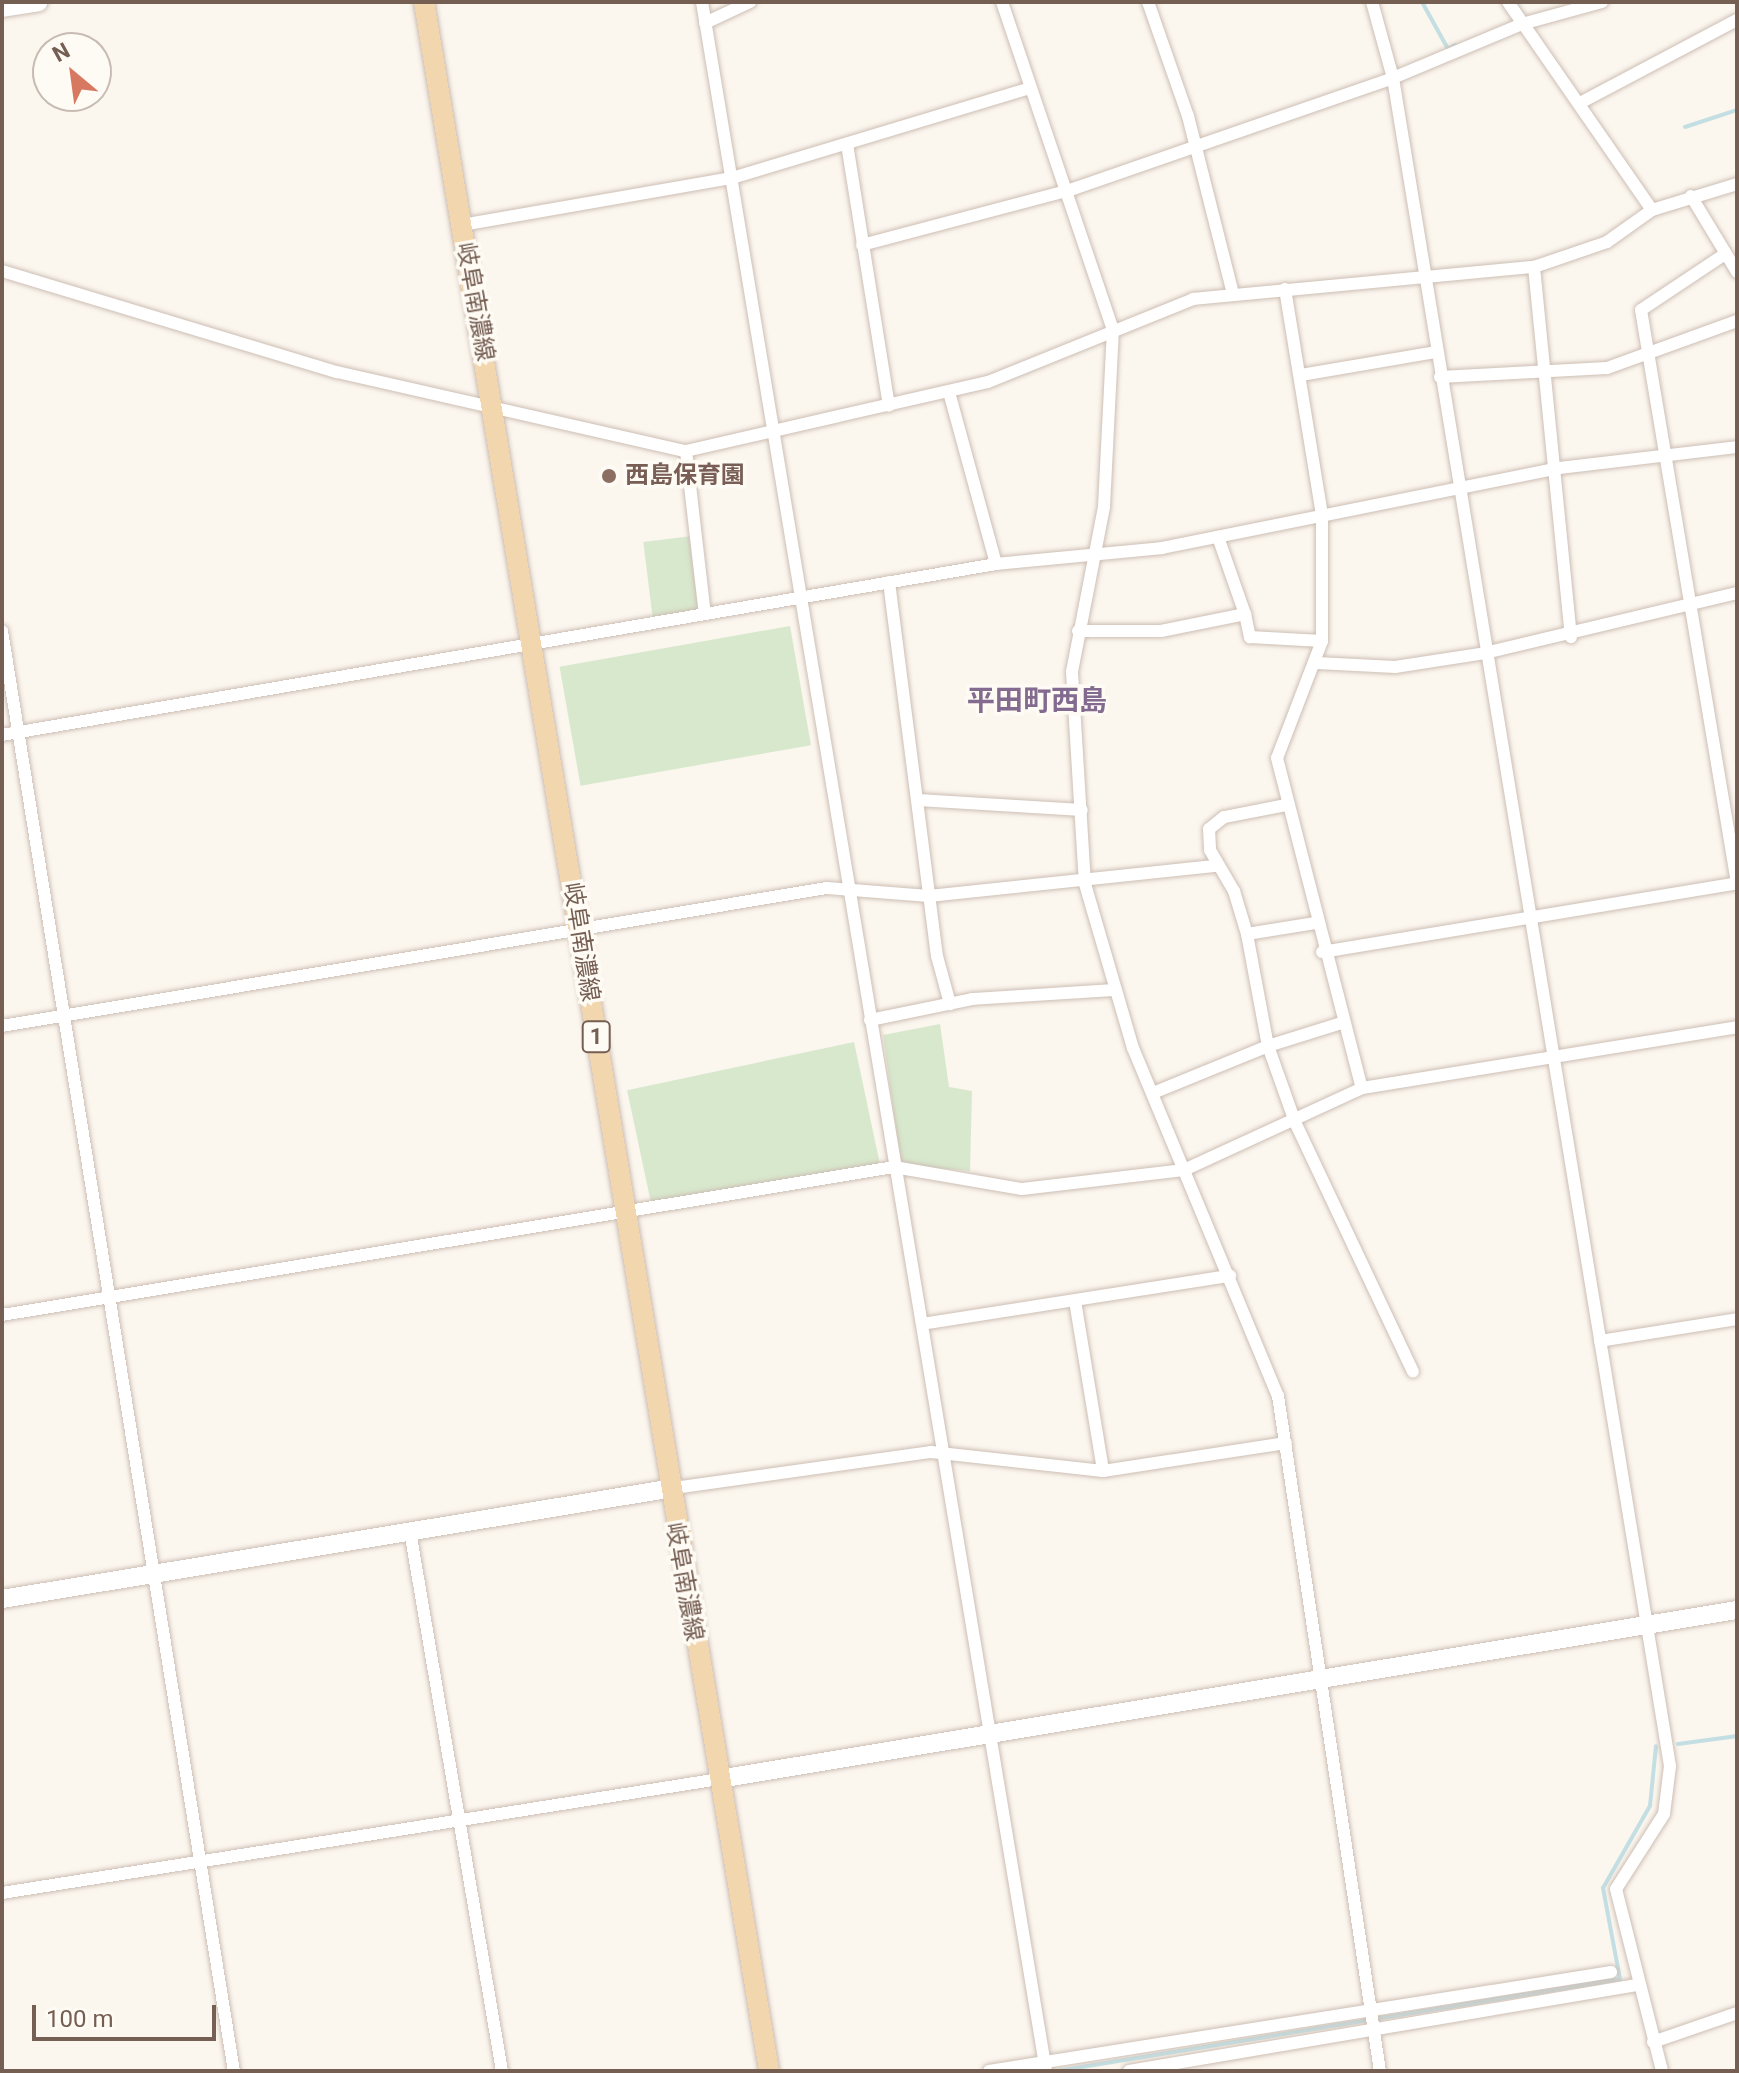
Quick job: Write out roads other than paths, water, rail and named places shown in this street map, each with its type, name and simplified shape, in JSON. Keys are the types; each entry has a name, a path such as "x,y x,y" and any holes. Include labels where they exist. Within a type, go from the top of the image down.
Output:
{"main road":[{"name":"岐阜南濃線","path":"424,2 494,410 667,1489 769,2071"}],"street":[{"path":"2,8 39,2"},
{"path":"702,2 1046,2067"},
{"path":"705,23 750,2"},
{"path":"1002,2 1030,88 1070,190 1113,329 1099,551 1078,631 1072,672 1085,884 1116,990 1153,1093 1271,1371 1326,1677 1380,2071"},
{"path":"1148,2 1194,144 1233,294"},
{"path":"1372,2 1393,78 1423,279 1671,1782 1664,1814 1616,1889 1637,1985 1662,2071"},
{"path":"1508,2 1652,210"},
{"path":"862,245 1070,190 1194,144 1393,78 1522,24 1602,2"},
{"path":"1580,103 1737,20"},
{"path":"462,225 732,178 1030,88"},
{"path":"847,144 889,406"},
{"path":"2,271 322,367 494,410 686,451 774,434 949,392 1193,299 1534,267 1607,242 1652,210 1737,184"},
{"path":"1691,196 1737,272"},
{"path":"1322,952 1737,883 1641,310 1725,254"},
{"path":"1534,267 1559,468 1571,637"},
{"path":"1285,289 1322,516 1322,641 1317,663 1278,742 1286,805 1322,952 1362,1088"},
{"path":"1440,377 1547,366 1566,373 1648,358 1737,321"},
{"path":"1301,375 1435,352"},
{"path":"949,392 996,564"},
{"path":"2,735 996,564 1218,537 1559,468 1666,458 1737,447"},
{"path":"686,451 705,614"},
{"path":"1218,537 1250,637 1322,641"},
{"path":"889,582 929,896 950,1004"},
{"path":"1317,663 1395,667 1485,653 1571,637 1688,601 1737,593"},
{"path":"1078,631 1161,631 1245,614"},
{"path":"2,631 234,2071"},
{"path":"918,800 1082,810"},
{"path":"1286,805 1224,817 1209,829 1216,866 1234,891 1247,934 1268,1046 1295,1122 1413,1372"},
{"path":"2,1026 848,887 929,896 1085,884 1119,872 1216,866"},
{"path":"1247,934 1315,923"},
{"path":"870,1020 950,1004 1116,990"},
{"path":"1153,1093 1268,1046 1342,1023"},
{"path":"2,1315 894,1167 1022,1189 1184,1170 1295,1122 1362,1088 1737,1027"},
{"path":"922,1324 1230,1276"},
{"path":"1075,1301 1103,1471"},
{"path":"1600,1341 1737,1319"},
{"path":"2,1599 667,1489 944,1452 1103,1471 1286,1443"},
{"path":"410,1531 502,2071"},
{"path":"2,1893 719,1779 1737,1610"},
{"path":"1129,2071 1203,2065 1373,2019 1586,1985 1611,1972"},
{"path":"989,2071 1046,2067 1586,1985 1637,1985"},
{"path":"1653,2042 1737,2013"}],"waterway":[{"path":"1422,2 1448,49 1455,45"},
{"path":"1685,127 1737,110"},
{"path":"1678,1744 1737,1736"},
{"path":"1057,2071 1620,1979 1603,1888 1650,1806 1656,1746"},
{"path":"1639,2071 1647,2071"}],"place":[{"name":"西島保育園","path":"609,476"}],"district":[{"name":"平田町西島","path":"1037,701"}]}
